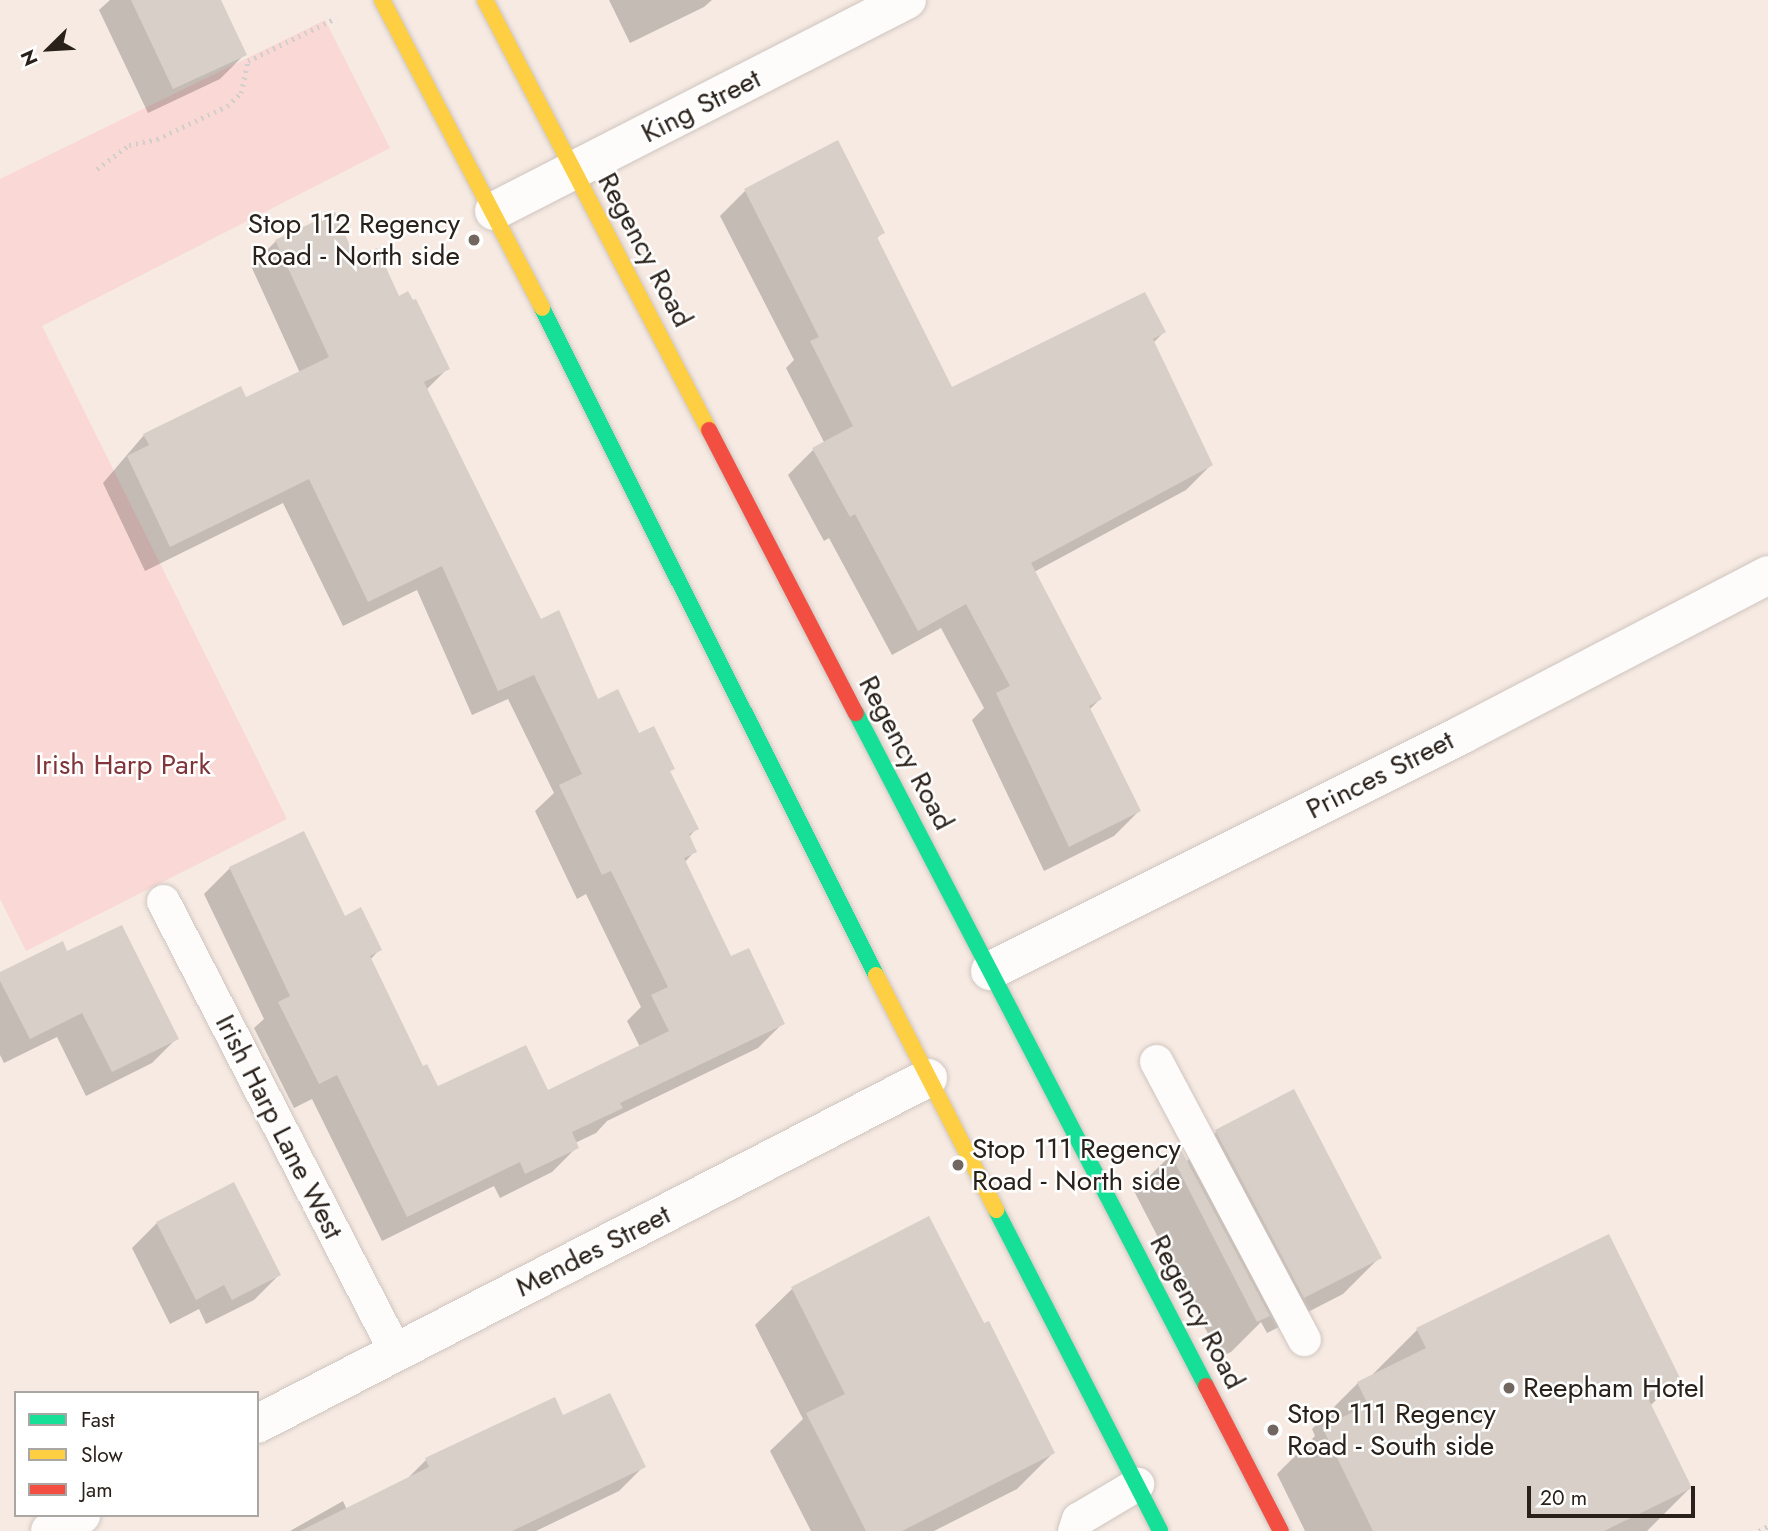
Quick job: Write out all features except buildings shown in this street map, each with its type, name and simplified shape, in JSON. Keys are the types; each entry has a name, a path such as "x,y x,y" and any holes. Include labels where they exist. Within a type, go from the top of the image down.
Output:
{"main road":[{"path":"382,0 494,211 928,1078 1160,1531"},
{"name":"Regency Road","path":"485,0 1281,1531"}],"street":[{"name":"King Street","path":"494,211 907,0"},
{"name":"Princes Street","path":"990,971 1463,734 1768,575"},
{"name":"Mendes Street","path":"259,1423 928,1078"},
{"path":"50,1531 77,1517"}],"lane":[{"name":"Irish Harp Lane West","path":"163,901 396,1353"},
{"path":"1156,1061 1304,1339"},
{"path":"1074,1531 1079,1519 1137,1484"}],"path":[{"path":"97,169 129,145 156,139 227,106 242,93 248,61 340,16"},
{"path":"1759,1531 1768,1526"}],"green space":[{"name":"Irish Harp Park","path":"325,20 390,148 42,326 287,819 26,951 0,899 0,179"}],"traffic: fast":[{"path":"542,308 876,975"},
{"path":"856,713 1206,1386"},
{"path":"996,1210 1160,1531"}],"traffic: slow":[{"path":"382,0 542,308"},
{"path":"485,0 709,430"},
{"path":"876,975 996,1210"}],"traffic: jam":[{"path":"709,430 856,713"},
{"path":"1206,1386 1281,1531"}],"place":[{"name":"Stop 112 Regency Road - North side","path":"474,240"},
{"name":"Stop 111 Regency Road - North side","path":"958,1165"},
{"name":"Reepham Hotel","path":"1509,1388"},
{"name":"Stop 111 Regency Road - South side","path":"1273,1430"}]}
